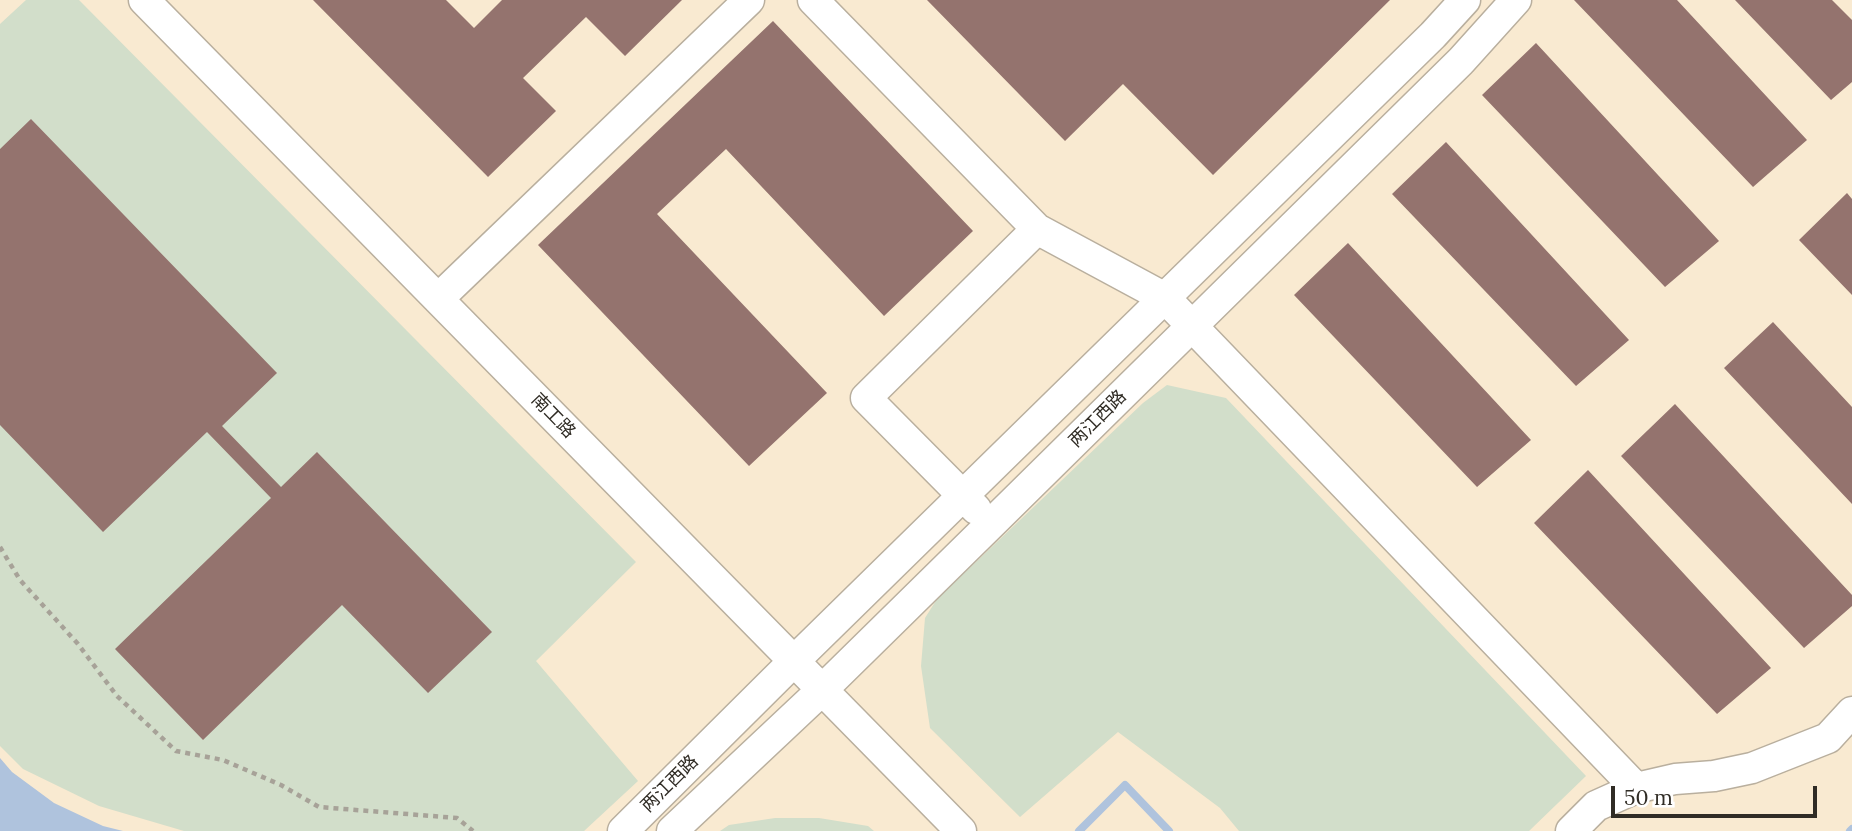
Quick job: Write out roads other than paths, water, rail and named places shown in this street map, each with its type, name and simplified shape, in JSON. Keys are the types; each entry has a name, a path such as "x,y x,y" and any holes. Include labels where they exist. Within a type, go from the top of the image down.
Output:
{"street":[{"name":"南工路","path":"144,0 961,831"},
{"path":"438,299 749,0"},
{"path":"813,0 1037,229 1165,298 1636,788"},
{"name":"两江西路","path":"623,831 1433,35 1465,0"},
{"name":"两江西路","path":"673,831 822,690 1461,61 1516,0"},
{"path":"1433,35 1461,61"},
{"path":"991,524 866,398 1037,229"},
{"path":"1571,831 1596,806 1636,788 1675,779 1714,776 1752,768 1828,738 1852,712"}],"water":[{"path":"0,758 12,772 54,803 103,826 123,831 0,831"}],"waterway":[{"path":"1079,831 1125,785 1169,831"}]}
